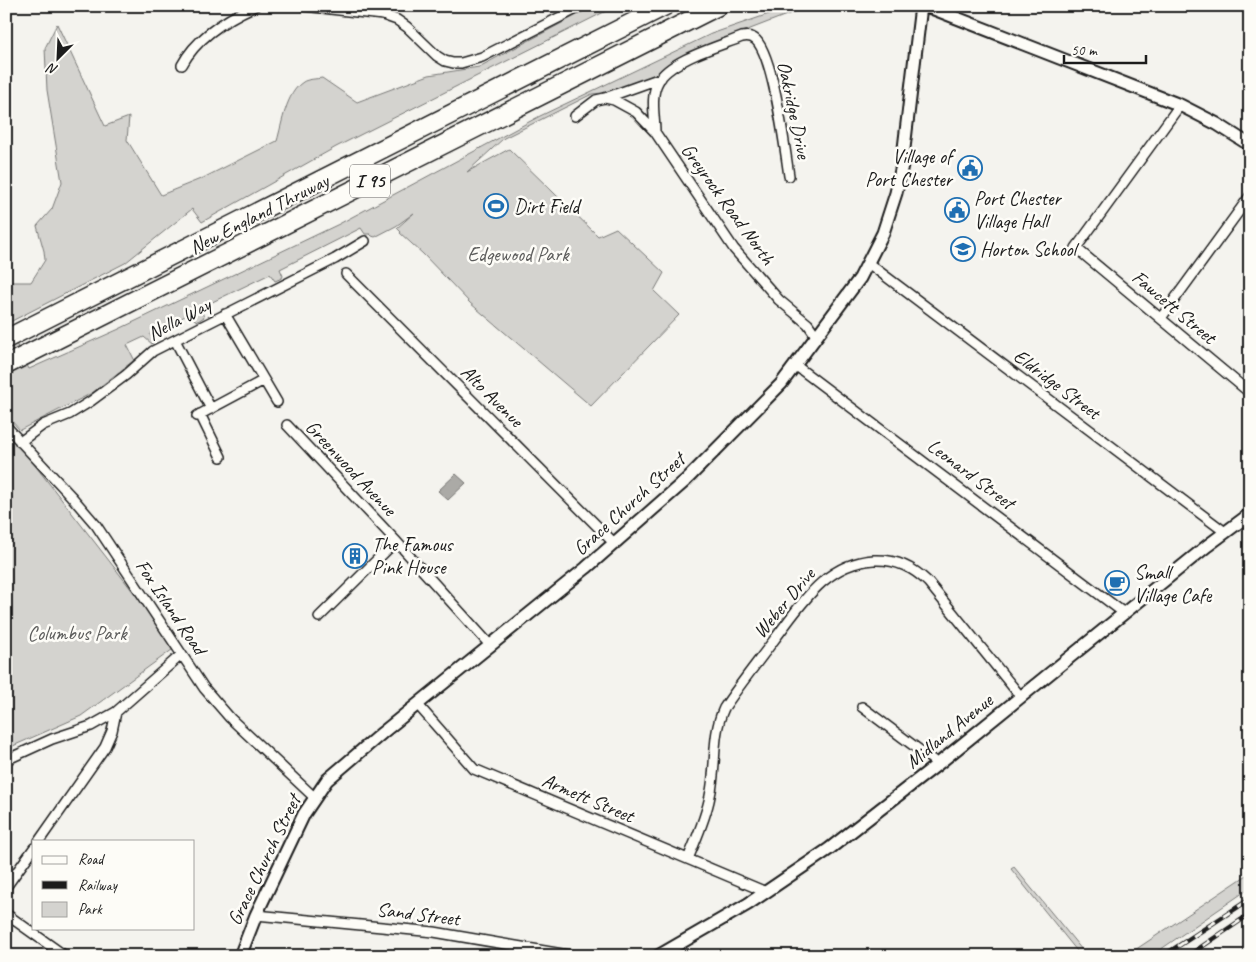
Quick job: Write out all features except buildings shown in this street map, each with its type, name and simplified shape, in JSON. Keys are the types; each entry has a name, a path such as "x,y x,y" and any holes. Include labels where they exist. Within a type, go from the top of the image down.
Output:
{"highway":[{"name":"New England Thruway","path":"9,337 665,6"},
{"name":"New England Thruway","path":"6,365 718,6"}],"street":[{"path":"182,65 200,39 233,17 255,6"},
{"path":"304,6 383,15 397,20 408,26 437,56 445,61 461,63 482,57 582,6"},
{"name":"Grace Church Street","path":"240,956 256,916 304,814 327,780 382,733 586,568 673,493 761,406 817,337 860,278 883,234 896,193 902,165 921,6"},
{"path":"926,6 1180,105 1217,124 1250,145"},
{"name":"Oakridge Drive","path":"575,116 596,100 661,78 672,68 709,50 748,36 755,38 761,46 768,64 782,128 789,176"},
{"path":"655,132 654,95 657,83 661,78"},
{"name":"Greyrock Road North","path":"604,98 614,100 636,112 655,132 734,249 779,300 808,324 817,337"},
{"name":"Fawcett Street","path":"1180,105 1076,248 1250,393"},
{"path":"1161,318 1250,196"},
{"name":"Nella Way","path":"20,442 43,425 70,414 91,401 126,375 153,351 365,242"},
{"name":"Eldridge Street","path":"868,264 1225,532"},
{"name":"Alto Avenue","path":"346,274 614,543"},
{"path":"225,314 277,402"},
{"path":"175,340 211,409"},
{"name":"Leonard Street","path":"795,365 1124,613"},
{"path":"221,457 198,415 264,380"},
{"name":"Greenwood Avenue","path":"287,425 490,645"},
{"name":"Fox Island Road","path":"6,426 96,525 204,688 230,718 315,798"},
{"name":"Midland Avenue","path":"658,956 723,919 830,849 1225,532 1250,514"},
{"path":"319,617 396,541"},
{"name":"Weber Drive","path":"688,859 711,795 716,732 724,708 809,594 834,572 846,566 859,562 883,560 909,567 919,574 928,582 1021,697"},
{"path":"6,760 52,739 91,726 116,712 181,654"},
{"name":"Armett Street","path":"418,705 474,768 766,892"},
{"path":"862,707 938,764"},
{"path":"40,840 105,747 112,731 116,712"},
{"path":"6,887 32,851"},
{"path":"6,914 66,956"},
{"name":"Sand Street","path":"256,916 434,932 574,956"}],"green space":[{"path":"594,6 616,6 336,147 202,222 192,209 125,263 6,324 6,282 31,282 45,260 37,226 52,209 62,182 47,90 45,48 57,24 105,126 129,117 127,140 161,195 203,178 277,141 292,93 305,81 322,78 357,102 429,75 479,67"},
{"name":"Edgewood Park","path":"792,6 810,6 745,31 634,84 614,92 592,94 504,138 467,172 509,149 598,236 616,228 664,273 654,291 679,315 591,406 470,303 400,233 397,228 414,213 396,226 375,237 365,234 361,228 280,269 282,278 275,281 270,274 200,308 204,317 198,321 195,320 191,313 150,334 154,343 152,344 144,337 127,345 134,359 133,361 92,393 20,430 6,415 6,324 29,369 117,330 339,224 540,116 711,34"},
{"name":"Columbus Park","path":"6,428 176,647 81,716 6,749"},
{"path":"1014,867 1087,956 1081,956 1011,869"},
{"path":"1250,873 1250,888 1151,956 1126,956"}],"shaded area":[{"path":"456,474 466,483 448,500 438,491"}],"railway":[{"path":"1163,956 1250,899"},
{"path":"1188,956 1250,914"}],"place":[{"name":"Village of Port Chester","path":"970,168"},
{"name":"Dirt Field","path":"496,206"},
{"name":"Port Chester Village Hall","path":"957,210"},
{"name":"Horton School","path":"963,249"},
{"name":"The Famous Pink House","path":"355,556"},
{"name":"Small Village Cafe","path":"1117,583"}]}
